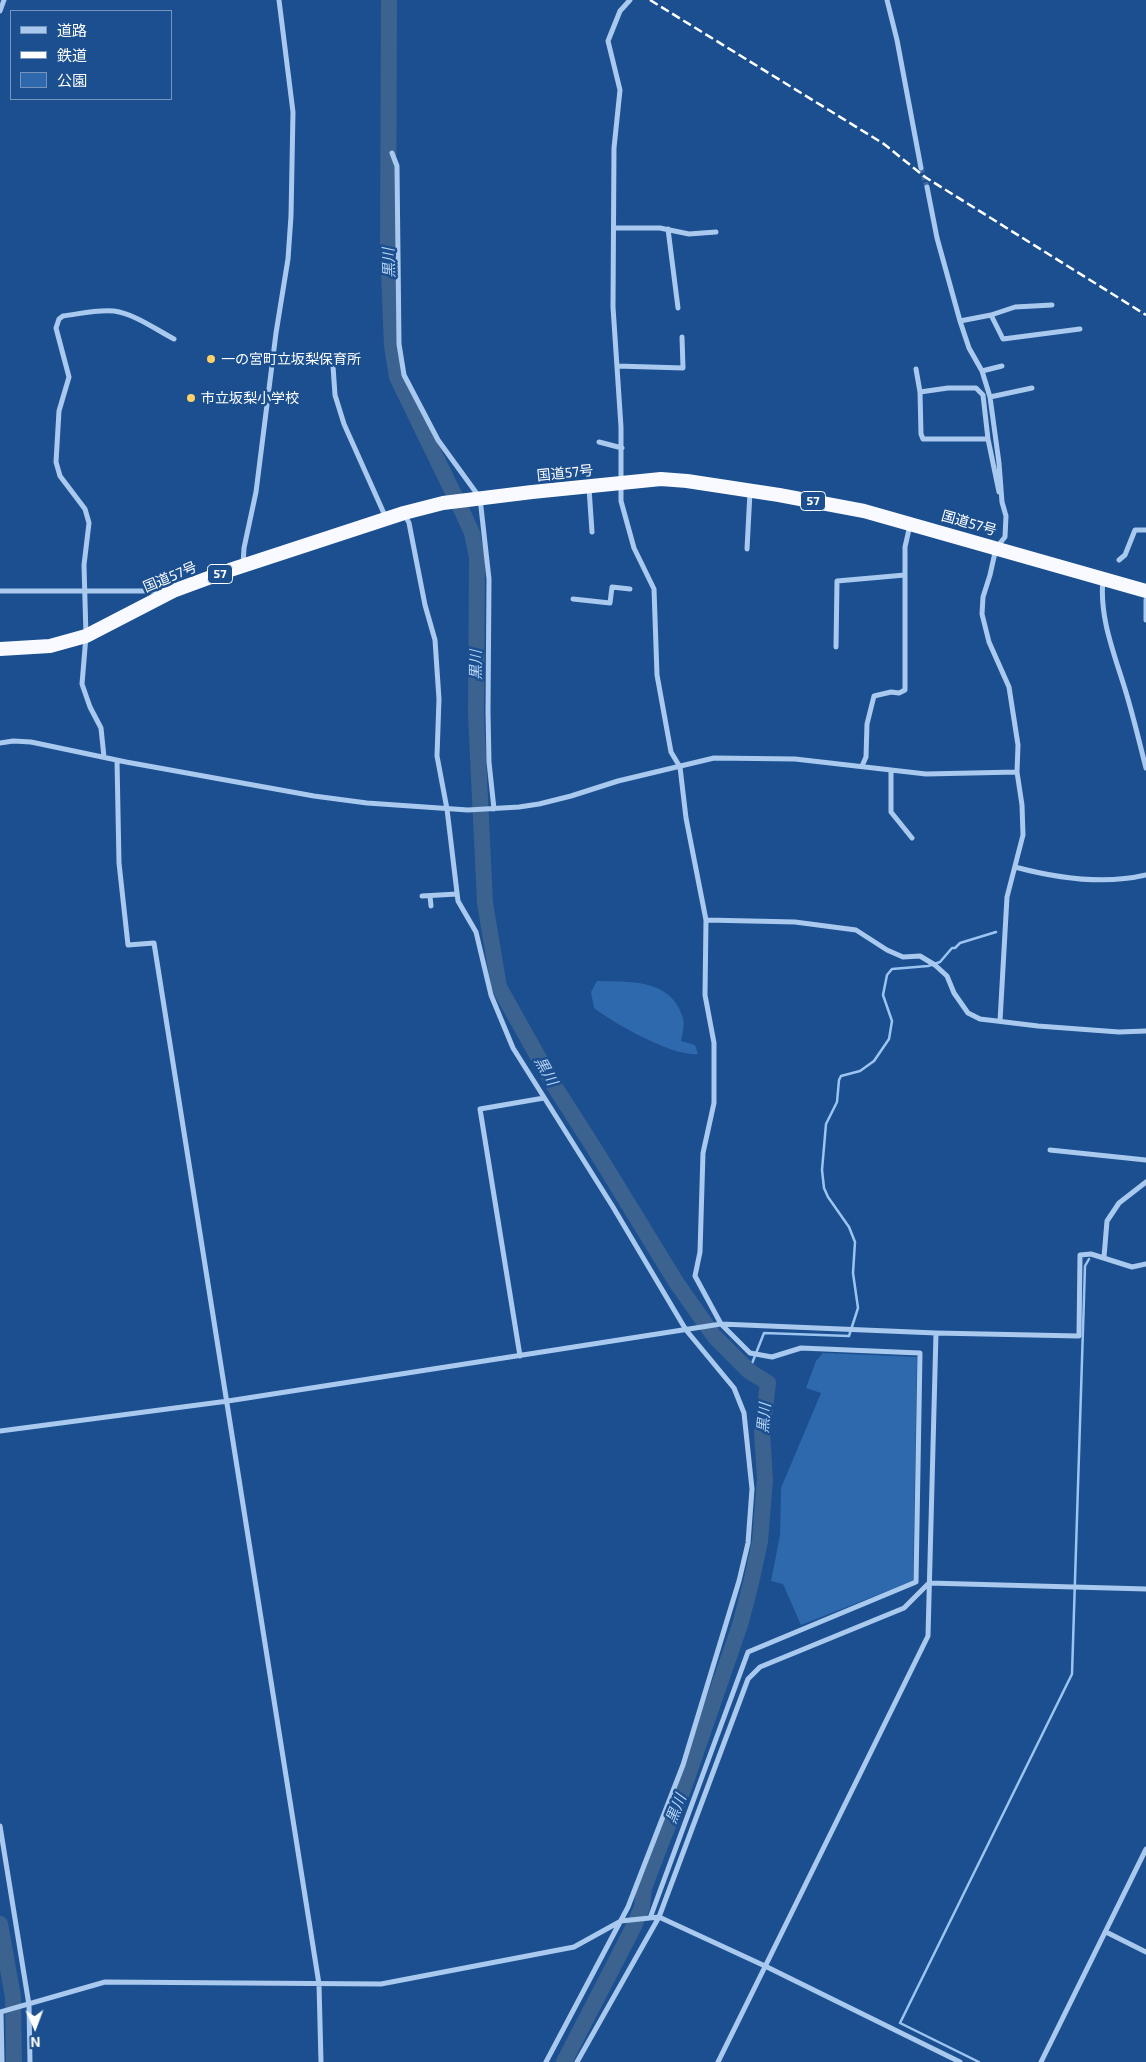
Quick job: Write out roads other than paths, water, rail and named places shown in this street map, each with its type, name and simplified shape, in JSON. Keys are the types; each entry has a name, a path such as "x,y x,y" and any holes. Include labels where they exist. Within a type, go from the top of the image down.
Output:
{"highway":[{"name":"国道57号","path":"0,649 50,646 86,636 172,592 243,566 404,513 444,503 475,499 589,486 668,480 806,499 911,524 1146,591"}],"street":[{"path":"0,11 4,0"},
{"path":"243,566 244,548 256,492 276,333 286,272 291,216 293,112 280,0"},
{"path":"630,0 620,11 608,41 620,90 614,148 613,307 622,448 621,501 634,548 654,589 657,675 671,752 680,767 686,818 706,920 705,995 714,1043 714,1103 702,1153 700,1252 695,1276 722,1324 750,1354 772,1357 801,1348 920,1353 916,1582 748,1652 650,1918"},
{"path":"887,0 897,40 921,168"},
{"path":"392,152 397,166 399,344 404,375 438,440 475,499 489,579 489,762 494,809"},
{"path":"927,187 937,238 960,321 970,348 982,371 990,397 1002,502"},
{"path":"614,228 668,229 689,234 716,232"},
{"path":"668,229 678,308"},
{"path":"960,321 991,315 1015,307 1052,304"},
{"path":"104,757 101,728 90,707 82,684 86,636 84,565 89,523 85,509 60,476 56,462 59,411 69,377 56,333 57,324 63,316 112,311 126,314 141,321 174,340"},
{"path":"991,315 1003,339 1080,329"},
{"path":"617,366 683,368 682,337"},
{"path":"332,366 336,395 344,424 386,519"},
{"path":"982,371 1002,366"},
{"path":"916,369 920,392 921,434 924,439 988,439"},
{"path":"920,392 948,388 976,388 983,395 988,439 1006,516 1005,537 996,548 983,597 982,614 989,642 1009,687 1018,745 1017,772 1024,835 1007,897 1000,1021"},
{"path":"990,397 1032,388"},
{"path":"599,442 622,448"},
{"path":"589,486 592,532"},
{"path":"746,549 750,491"},
{"path":"404,513 409,523 423,597 435,640 439,699 437,756 447,809 458,901 476,932 491,995 513,1048 613,1207 686,1330 734,1388 744,1414 752,1489 748,1543 728,1621 706,1686 683,1765 628,1907 546,2062"},
{"path":"862,766 866,757 867,724 874,696 891,692 899,693 905,690 905,547 911,524"},
{"path":"1119,560 1125,555 1135,530 1146,530"},
{"path":"836,647 837,581 905,574"},
{"path":"1103,578 1102,604 1107,631 1127,694 1146,768"},
{"path":"573,599 610,603 612,587 630,589"},
{"path":"0,591 172,592"},
{"path":"1146,600 1146,620"},
{"path":"0,743 14,741 31,742 117,760 355,802 468,810 539,804 618,781 714,758 795,759 926,774 1017,772"},
{"path":"117,760 119,863 128,945 154,943 319,1984 321,2062"},
{"path":"891,770 892,812 912,838"},
{"path":"1015,867 1040,874 1067,878 1114,879 1146,875"},
{"path":"422,896 457,894"},
{"path":"430,896 431,906"},
{"path":"706,920 795,922 856,930 902,957 920,956 935,965 947,976 954,993 968,1013 980,1019 1038,1026 1119,1032 1146,1031"},
{"path":"520,1356 480,1109 544,1098"},
{"path":"1050,1150 1146,1160"},
{"path":"1104,1257 1107,1221 1119,1202 1146,1182"},
{"path":"0,1431 228,1401 722,1324 936,1333 1078,1336 1080,1255 1091,1254 1132,1267 1146,1264"},
{"path":"718,2062 928,1636 936,1333"},
{"path":"578,2062 659,1917 748,1678 760,1667 904,1608 929,1583 1146,1589"},
{"path":"0,1826 28,2005 30,2062"},
{"path":"1041,2062 1146,1849"},
{"path":"2,2062 1,2012 105,1982 381,1984 574,1948 621,1921 659,1917 765,1966 960,2062"},
{"path":"1106,1932 1146,1952"}],"waterway":[{"name":"黒川","path":"389,0 388,249 392,346 397,377 472,533 477,558 476,715 485,903 499,987 555,1087 676,1282 714,1336 749,1371 768,1383 762,1432 765,1480 760,1541 740,1625 683,1790 644,1888 642,1907 564,2062"},
{"path":"749,1371 764,1333 849,1336 858,1308 853,1273 855,1242 849,1227 824,1188 822,1170 826,1124 837,1102 841,1076 860,1071 874,1061 889,1039 892,1021 883,995 887,975 892,969 928,966 940,962 952,948 955,948 960,943 996,932"},
{"path":"979,2062 900,2023 1072,1674 1085,1266 1089,1259"},
{"path":"0,1924 13,1997 14,2062"}],"tunnel":[{"path":"921,168 927,187"}],"railway":[{"path":"650,0 884,144 925,177 1146,315"}],"place":[{"name":"一の宮町立坂梨保育所","path":"211,359"},
{"name":"市立坂梨小学校","path":"191,398"}]}
